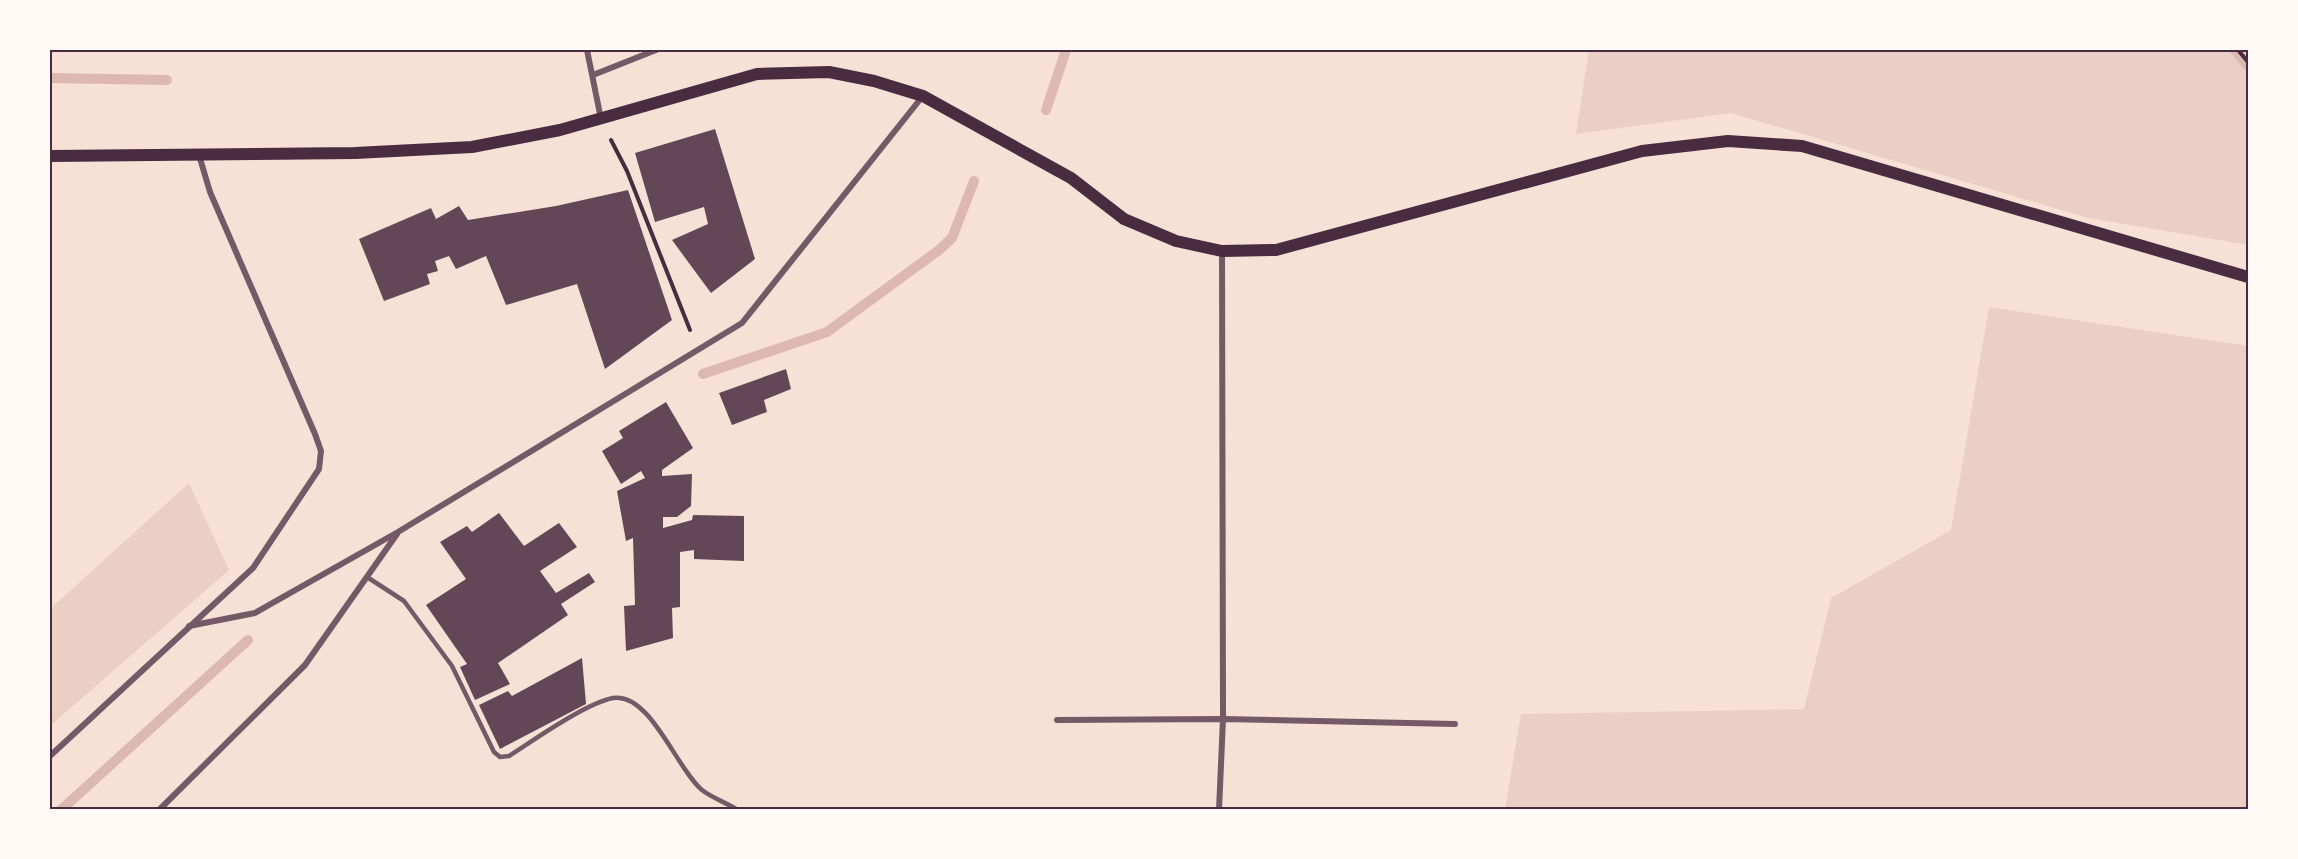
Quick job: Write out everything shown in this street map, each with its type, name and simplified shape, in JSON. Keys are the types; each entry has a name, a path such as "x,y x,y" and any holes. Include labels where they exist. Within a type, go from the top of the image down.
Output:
{"main road":[{"path":"50,156 355,153 472,147 522,139 602,120 757,74 829,72 874,81 923,96 1071,178 1125,219 1176,241 1222,252 1276,250 1641,151 1728,141 1802,146 2248,278"}],"street":[{"path":"587,50 602,120"},
{"path":"593,75 656,50"},
{"path":"189,626 255,613 398,532 742,323 923,96"},
{"path":"50,756 253,568 320,469 321,451 210,192 199,155"},
{"path":"1219,810 1223,719 1222,252"},
{"path":"159,810 304,664 398,532"},
{"path":"1057,720 1223,719 1455,724"}],"lane":[{"path":"367,576 404,601 411,610 452,666 494,752 500,757 509,756 577,714 614,698 635,701 648,713 677,760 702,790 738,810"}],"path":[{"path":"2238,50 2248,62"},
{"path":"602,120 627,171 698,350"}],"shaded area":[{"path":"1589,50 2248,50 2248,245 2088,218 1731,113 1576,134"},
{"path":"1989,307 2248,346 2248,809 1505,809 1521,714 1804,709 1831,598 1951,530"},
{"path":"189,483 229,570 50,726 50,609"}],"building":[{"path":"715,129 755,259 711,293 672,240 708,224 704,207 655,222 635,153"},
{"path":"628,190 672,320 605,369 577,284 506,305 486,256 456,269 449,256 435,261 438,271 427,274 430,284 384,301 359,239 431,208 436,219 459,206 468,220 556,206"},
{"path":"786,369 791,389 764,400 767,412 732,425 719,393"},
{"path":"666,402 693,448 662,470 662,476 692,474 691,506 677,517 663,517 663,528 692,520 693,515 744,516 744,561 694,559 694,550 680,552 680,607 672,608 673,638 626,651 624,606 635,605 633,538 626,541 617,491 645,478 641,471 621,484 602,451 623,438 619,431"},
{"path":"499,513 524,546 559,523 577,547 540,571 556,593 589,573 595,582 561,604 568,615 498,663 510,684 475,700 460,667 467,664 426,605 466,579 440,542 467,526 472,532"},
{"path":"582,658 586,704 500,749 479,705 508,691 512,696"}],"waterway":[{"path":"1046,110 1066,50"},
{"path":"2235,50 2248,66"},
{"path":"50,78 167,80"},
{"path":"703,374 827,332 952,238 974,181"},
{"path":"61,810 248,640"}]}
